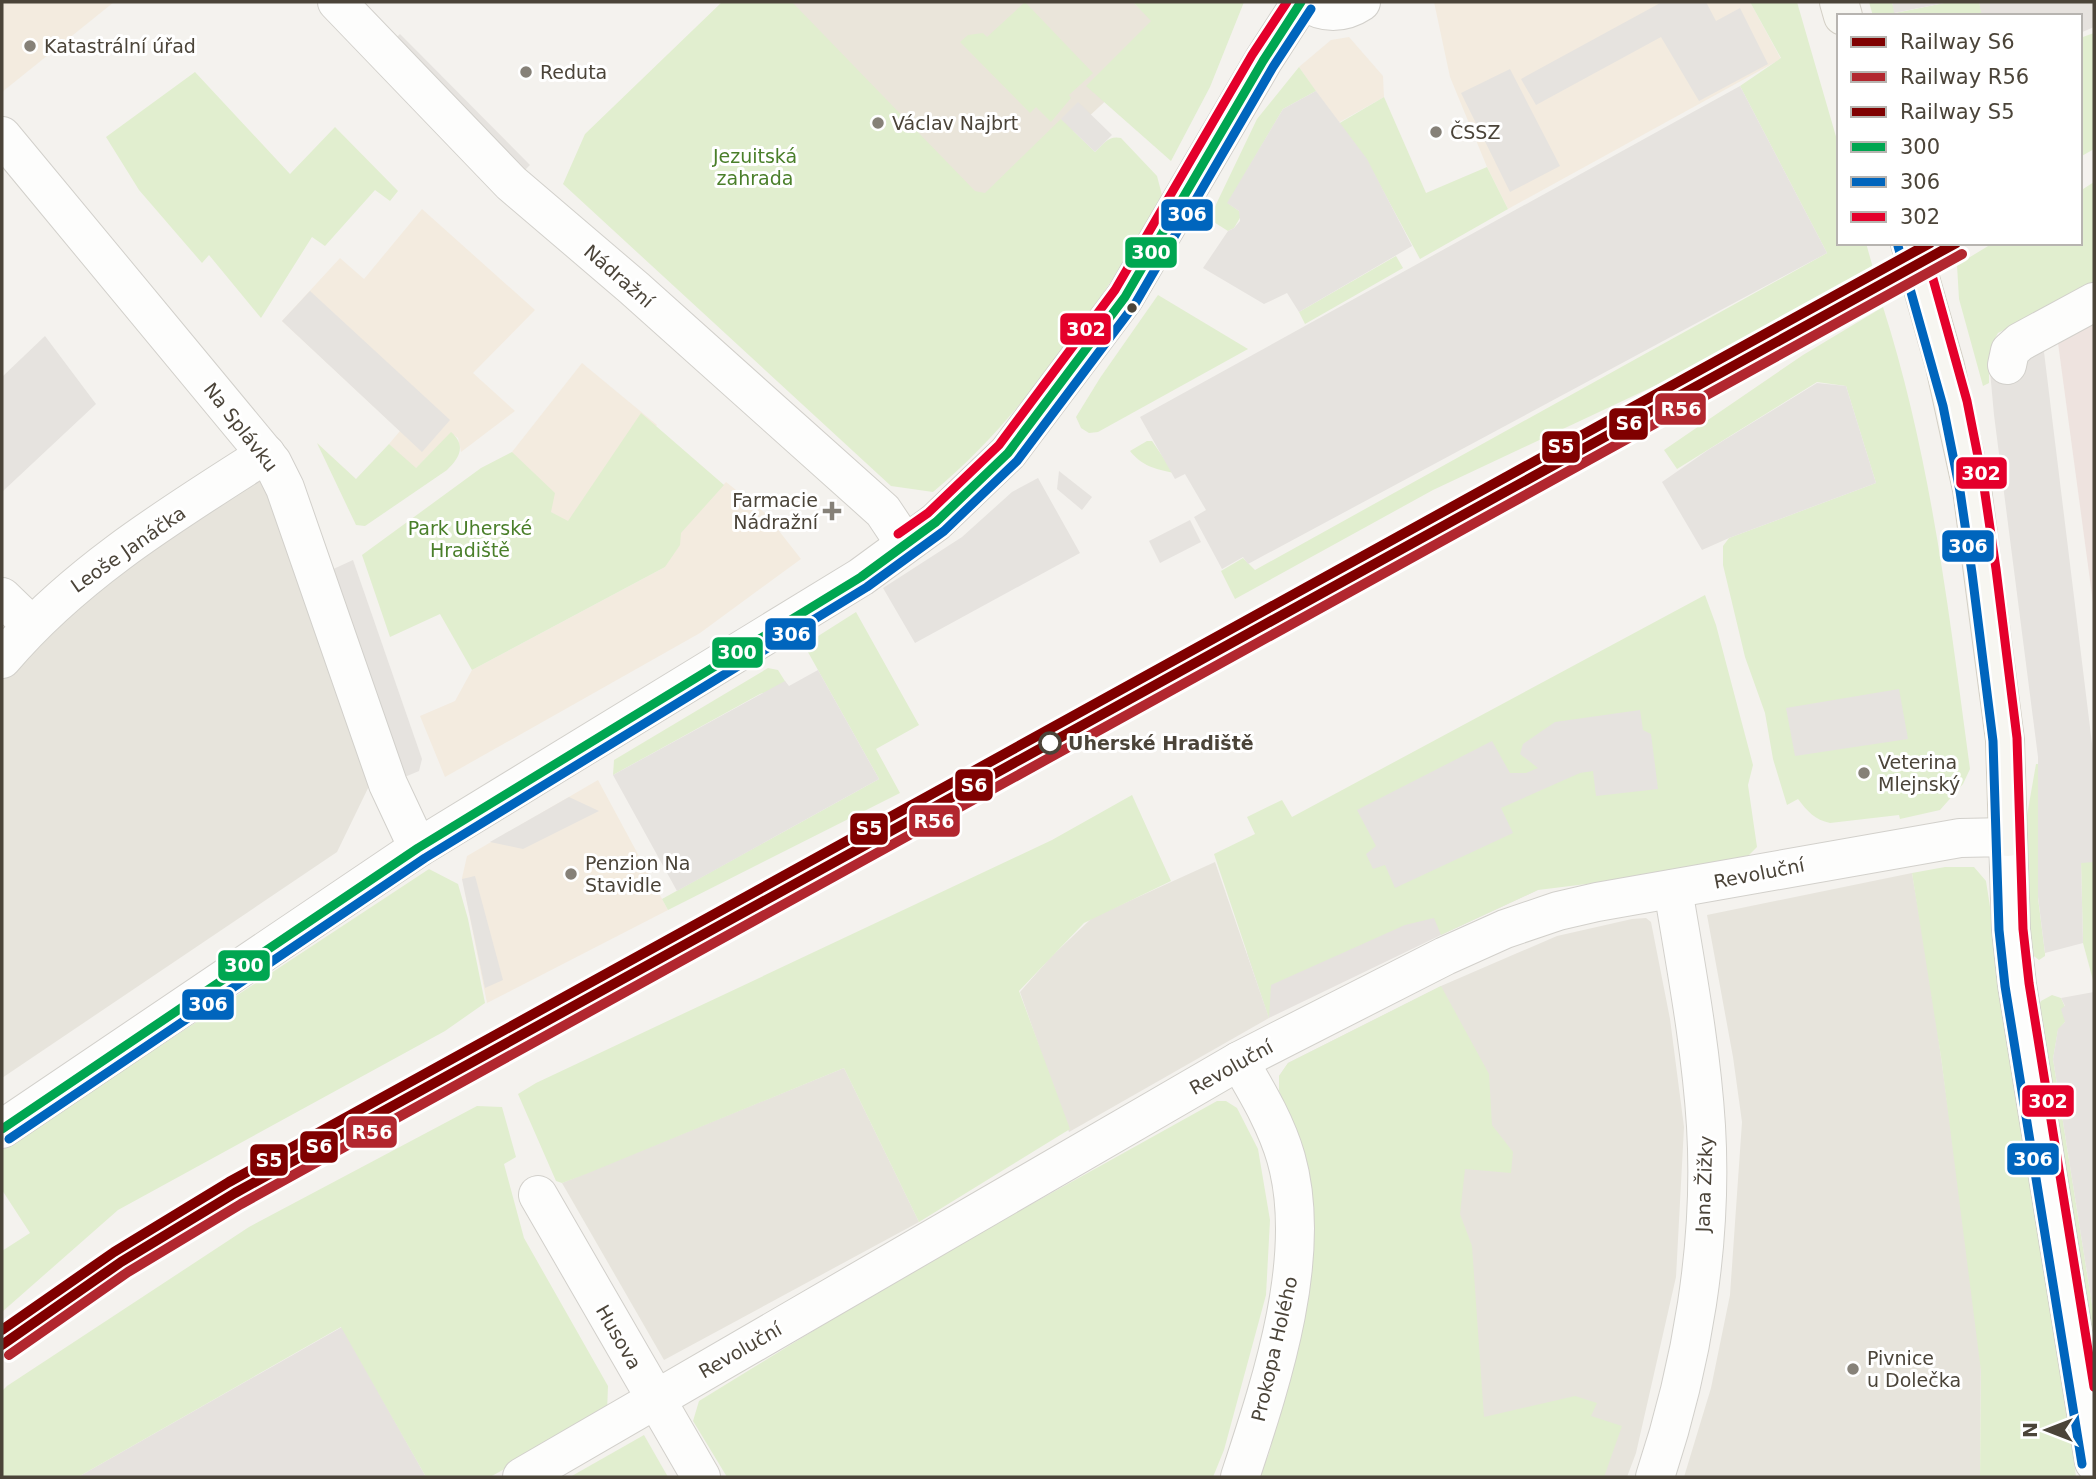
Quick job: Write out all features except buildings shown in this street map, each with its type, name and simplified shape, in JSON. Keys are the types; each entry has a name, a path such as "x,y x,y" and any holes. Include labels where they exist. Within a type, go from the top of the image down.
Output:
{"street":[{"name":"Nádražní","path":"337,2 511,183 635,288 883,511 905,544"},
{"path":"2,1129 418,848 850,584 936,522 1009,453 1125,297 1256,72 1303,2 1332,12 1348,9 1361,2"},
{"name":"Na Splávku","path":"2,136 266,454 285,488 388,784 418,848"},
{"path":"1911,245 1945,366 1972,489 2005,740 2011,930 2017,985 2094,1462"},
{"path":"2007,365 2010,351 2020,342 2094,302"},
{"name":"Leoše Janáčka","path":"2,659 31,625 72,587 110,558 266,454"},
{"path":"2,597 31,625"},
{"name":"Revoluční","path":"522,1477 1239,1061 1445,956 1505,929 1558,911 1597,902 1960,838 2008,838"},
{"name":"Jana Žižky","path":"1655,1477 1684,1370 1697,1298 1706,1201 1706,1128 1702,1078 1673,889"},
{"name":"Prokopa Holého","path":"1239,1061 1276,1129 1286,1158 1294,1212 1293,1262 1286,1310 1264,1404 1240,1477"},
{"name":"Husova","path":"538,1195 701,1477"}],"shaded area":[{"name":"Katastrální úřad","path":"2,2 114,2 2,92"},
{"path":"765,2 1133,2 1171,40 982,216"},
{"path":"1434,2 1750,2 1781,59 1508,209 1487,167 1450,77"},
{"path":"1662,2 1706,2 1716,21 1740,8 1768,64 1699,101 1661,37 1536,105 1521,79"},
{"path":"1892,2 1949,2 1894,13"},
{"path":"1979,2 2094,2 2094,27 2082,32 2082,14 1981,14"},
{"path":"400,34 530,165 519,176 388,45"},
{"path":"1349,37 1383,76 1384,97 1338,123 1299,67 1331,40"},
{"path":"1510,69 1560,166 1510,192 1461,93"},
{"path":"1740,86 1827,253 1248,564 1243,557 1222,569 1194,517 1206,510 1185,474 1175,479 1140,417"},
{"path":"1316,91 1367,159 1412,246 1299,312 1287,293 1264,304 1203,268 1228,231 1240,221 1239,211 1227,203 1283,109"},
{"path":"1078,102 1112,135 1095,152 1061,119"},
{"path":"422,209 535,310 473,373 515,411 461,452 458,438 451,433 415,469 389,444 400,431 282,321 340,258 364,279"},
{"path":"310,291 450,420 422,452 282,321"},
{"path":"2094,323 2094,610 2058,343"},
{"path":"45,336 96,404 2,492 2,377"},
{"path":"2044,352 2094,760 2094,862 2081,863 2083,943 2045,953 2038,897 2038,757 1989,360"},
{"path":"582,363 657,425 584,532 551,512 512,452"},
{"path":"1817,383 1846,386 1876,483 1702,550 1662,482 1708,450"},
{"path":"1059,471 1092,497 1082,510 1057,489"},
{"path":"261,476 371,782 337,852 2,1078 2,679 69,609"},
{"path":"1038,478 1080,553 915,643 883,588 962,537 1012,492"},
{"path":"726,482 765,513 801,559 700,633 445,777 420,716 455,701 472,670 665,567 680,533"},
{"path":"1190,520 1201,542 1160,563 1149,541"},
{"path":"353,560 422,759 419,771 388,784 316,577"},
{"path":"818,670 879,779 677,891 613,775 785,681 789,686"},
{"path":"1899,689 1908,739 1795,756 1786,708"},
{"path":"1640,710 1643,730 1651,734 1658,789 1596,796 1593,771 1580,773 1501,808 1513,833 1395,888 1385,865 1373,869 1366,854 1376,846 1357,810 1492,741 1510,773 1526,773 1538,768 1520,754 1523,744 1555,722"},
{"path":"598,780 668,910 487,1003 462,878 467,856"},
{"path":"569,797 599,811 523,849 490,842"},
{"path":"1215,862 1269,1018 1069,1132 1020,992 1051,957 1092,918"},
{"path":"1912,873 1932,991 1981,1350 1980,1477 1684,1477 1711,1388 1730,1295 1742,1122 1707,915"},
{"path":"475,876 503,980 485,988 462,879"},
{"path":"1538,890 1441,935 1269,1018 1247,953"},
{"path":"1646,918 1651,922 1670,1019 1684,1127 1676,1277 1636,1453 1627,1477 1259,1477 1269,1454 1310,1292 1311,1180 1279,1090 1279,1076 1288,1063 1441,986 1557,936"},
{"path":"2094,992 2094,1317 2053,1059 2058,1029 2065,1022 2061,1009 2065,1006 2061,998"},
{"path":"844,1068 919,1222 664,1360 562,1183"},
{"path":"342,1327 426,1477 78,1477"}],"green space":[{"name":"Jezuitská zahrada","path":"722,2 792,2 975,191 985,193 1061,119 1095,152 1110,139 1121,138 1157,176 1162,195 1129,254 1092,309 1004,423 933,492 891,486 563,184 585,134"},
{"path":"1025,2 1093,73 1069,95 1071,98 1051,122 1036,107 1030,113 960,42 968,35 983,33 987,37"},
{"path":"1133,2 1244,2 1210,87 1171,161 1086,86 1151,21"},
{"path":"1750,2 1797,2 1837,140 1837,245 1867,245 1873,268 1680,374 1433,490 1235,599 1221,571 1243,558 1255,570 1827,253 1740,86 1781,58"},
{"path":"1869,2 1892,2 1895,13 1949,2 1979,2 1982,14 1872,14"},
{"path":"2094,33 2094,149 2082,156 2082,37"},
{"path":"1299,67 1316,91 1283,109 1228,203 1239,211 1241,216 1234,228 1228,231 1209,219 1257,119"},
{"path":"195,72 290,174 335,127 398,191 390,201 375,190 325,246 312,237 261,318 209,255 202,263 139,190 106,137"},
{"path":"1384,97 1426,193 1487,167 1508,209 1420,259 1366,159 1338,124"},
{"path":"2094,182 2094,284 1998,333 1991,351 1989,383 1983,386 1959,299 1957,265 1990,245 2082,245 2082,190"},
{"path":"1396,256 1403,268 1305,324 1299,312"},
{"path":"1158,295 1248,349 1098,432 1089,433 1081,428 1076,417"},
{"path":"1883,307 1914,421 1937,536 1970,769 1963,784 1940,810 1900,819 1899,815 1830,823 1812,814 1798,799 1787,805 1773,759 1765,713 1745,657 1723,565 1723,546 1729,538 1876,483 1846,386 1817,382 1677,469 1664,450 1803,355"},
{"name":"Park Uherské Hradiště","path":"641,413 724,485 681,533 680,545 665,567 472,670 440,614 390,637 362,555 481,468 512,452 555,493 551,512 568,521"},
{"path":"451,432 459,442 460,452 447,470 365,526 356,525 317,443 356,479 389,444 416,468"},
{"path":"1152,441 1174,473 1149,466 1130,451"},
{"path":"1705,595 1716,625 1753,765 1748,785 1757,847 1742,862 1708,869 1538,890 1441,935 1434,918 1405,925 1271,985 1269,1018 1214,854 1255,834 1247,817 1282,800 1292,817"},
{"path":"856,612 919,725 876,749 900,793 668,910 662,899 879,779 804,645"},
{"path":"768,668 778,670 788,686 760,694 613,775 614,760"},
{"path":"2036,764 2038,898 2045,953 2039,960 2031,954 2027,939 2026,821"},
{"path":"1132,795 1171,881 1084,923 1019,991 1070,1129 919,1222 844,1068 586,1174 562,1183 556,1181 518,1094 536,1083 1052,840"},
{"path":"2081,862 2094,862 2094,984 2083,943"},
{"path":"1945,867 1974,867 1986,881 2076,1477 1980,1477 1981,1371 1941,1057 1912,873"},
{"path":"429,869 458,884 485,1003 445,1031 118,1210 2,1312 2,1251 30,1233 2,1190 2,1150"},
{"path":"1441,986 1489,1074 1492,1125 1513,1152 1511,1173 1465,1169 1460,1214 1472,1246 1484,1417 1575,1396 1597,1403 1591,1416 1622,1426 1604,1477 1259,1477 1269,1454 1310,1292 1311,1180 1279,1090 1279,1076 1288,1063"},
{"path":"2052,995 2061,998 2065,1007 2065,1022 2058,1030 2053,1059 2094,1317 2094,1364 2036,1010 2041,1001"},
{"path":"1217,1101 1226,1101 1237,1108 1258,1149 1270,1220 1266,1295 1224,1450 1213,1477 727,1477 693,1421 699,1401 906,1274"},
{"path":"477,1106 502,1107 516,1157 504,1164 524,1238 608,1386 607,1412 490,1477 426,1477 341,1327 78,1477 2,1477 2,1391 7,1386 249,1227"},
{"path":"644,1435 668,1477 570,1477"}],"rail line":[{"name":"S5","path":"2,1330 114,1252 229,1182 1926,245"},
{"name":"S6","path":"2,1345 121,1262 235,1193 1952,245"},
{"name":"R56","path":"9,1355 128,1272 241,1204 1962,254"}],"transit line":[{"name":"302","path":"898,534 928,513 999,445 1115,290 1252,55 1287,2"},
{"name":"300","path":"2,1129 418,848 861,577 936,522 1008,453 1125,297 1263,61 1301,2"},
{"name":"306","path":"9,1139 425,858 867,587 944,531 1017,461 1135,304 1273,67 1311,9"},
{"name":"302","path":"1924,245 1967,401 1984,487 2017,738 2023,929 2029,983 2094,1387"},
{"name":"306","path":"1898,246 1943,406 1960,491 1993,741 1999,930 2005,986 2082,1464"}],"place":[{"name":"Katastrální úřad","path":"30,46"},
{"name":"Reduta","path":"526,72"},
{"name":"Václav Najbrt","path":"878,123"},
{"name":"ČSSZ","path":"1436,132"},
{"name":"Farmacie Nádražní","path":"832,511"},
{"name":"Uherské Hradiště","path":"1050,743"},
{"name":"Veterina Mlejnský","path":"1864,773"},
{"name":"Penzion Na Stavidle","path":"571,874"},
{"name":"Pivnice u Dolečka","path":"1853,1369"}]}
